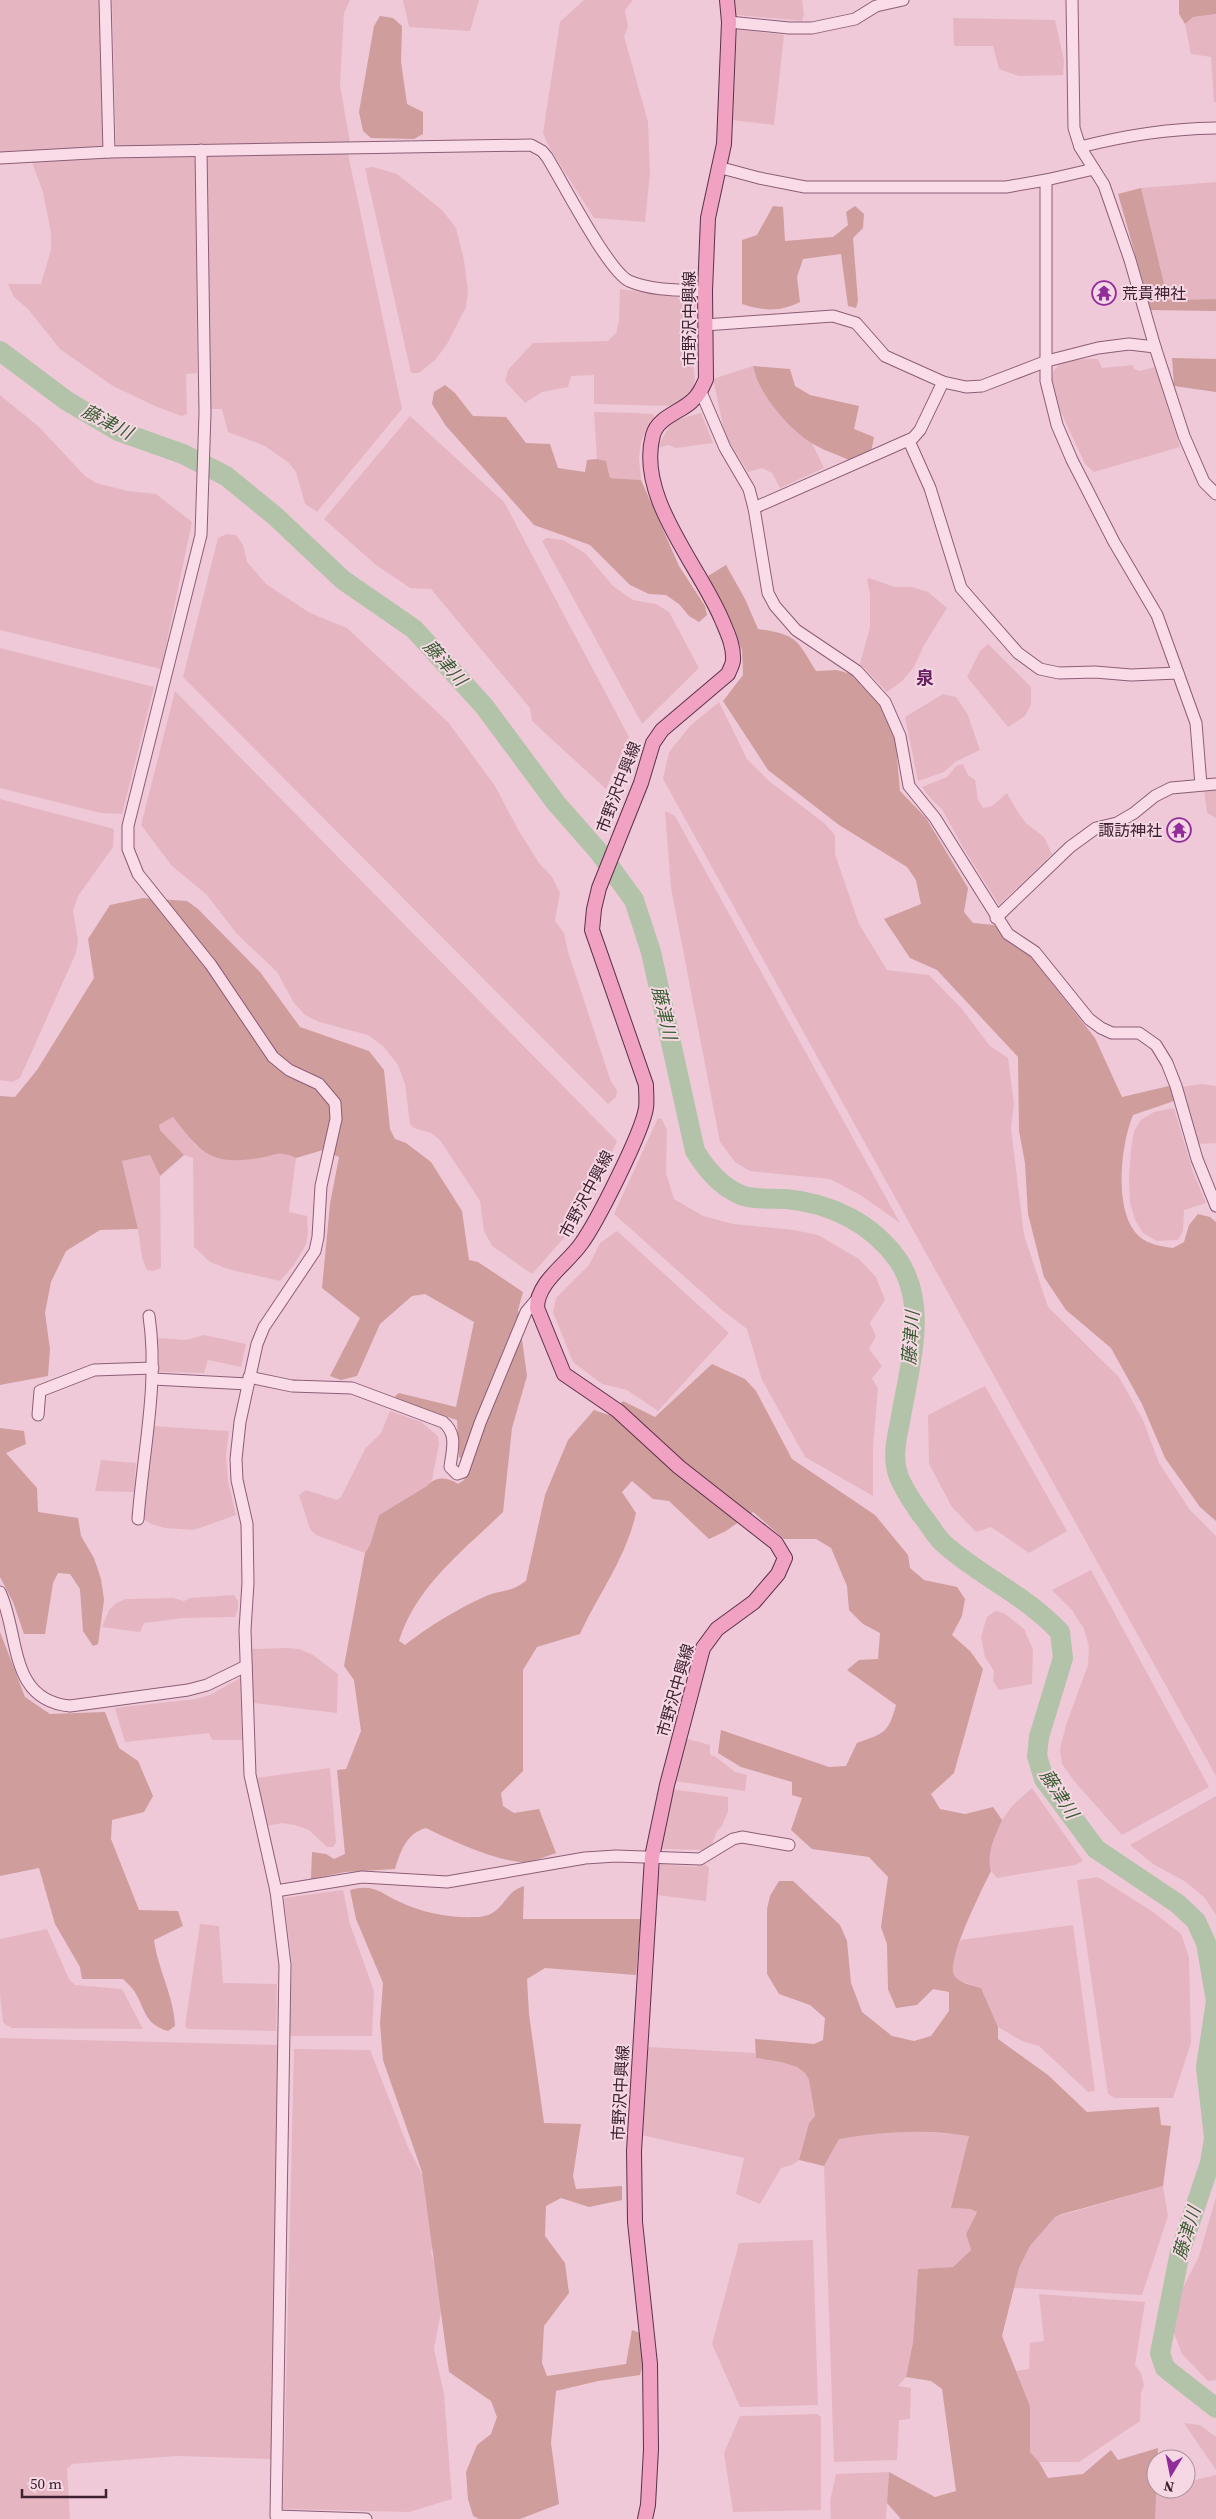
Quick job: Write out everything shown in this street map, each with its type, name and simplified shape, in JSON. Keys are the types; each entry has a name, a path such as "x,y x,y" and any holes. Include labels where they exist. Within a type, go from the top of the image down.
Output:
{"main road":[{"name":"市野沢中興線","path":"645,2519 648,2505 651,2449 650,2364 635,2222 634,2151 652,1857 702,1648 717,1629 754,1602 778,1574 784,1558 776,1543 679,1467 618,1412 564,1374 536,1308 537,1299 542,1288 582,1243 633,1144 646,1109 646,1085 592,930 599,888 641,783 653,743 662,730 728,674 733,661 732,646 719,612 670,523 653,484 650,469 653,434 658,424 691,402 701,392 706,379 704,325 708,218 724,144 729,22 726,0"}],"street":[{"path":"105,0 108,152"},
{"path":"729,22 789,28 812,28 855,19 876,6 903,0"},
{"path":"1072,0 1074,128 1080,147 1104,185 1130,260 1155,347 1194,462 1204,482 1216,494"},
{"path":"1080,147 1128,134 1177,129 1216,128"},
{"path":"0,158 108,152 531,145 542,151 547,157 610,262 628,280 664,289 705,291"},
{"path":"201,150 204,442 201,535 128,826 128,849 138,874 211,965 273,1057 289,1070 319,1084 330,1094 335,1103 336,1119 321,1186 315,1251 264,1328 248,1380 240,1422 236,1459 237,1480 247,1524 248,1583 244,1630 250,1775 276,1891 285,1965 276,2516 366,2519"},
{"path":"718,167 759,178 805,187 1006,187 1094,169"},
{"path":"1046,180 1046,381 1057,425 1072,460 1114,542 1158,615 1196,723 1201,785"},
{"path":"704,325 833,316 856,324 885,356 955,386 982,386 1046,361 1098,348 1130,344 1155,347"},
{"path":"754,508 909,440 920,430 943,382"},
{"path":"701,392 725,448 749,489 754,508 768,593 775,606 796,630 857,670 885,702 900,736 909,786 935,818 996,918 1008,934 1034,952 1090,1019 1101,1028 1112,1033 1139,1033 1156,1045 1167,1063 1176,1086 1198,1158 1216,1206"},
{"path":"909,440 930,488 961,588 1018,653 1040,669 1059,673 1094,672 1131,675 1178,673"},
{"path":"996,918 1085,835 1096,828 1117,822 1134,813 1155,796 1171,788 1216,784"},
{"path":"38,1415 40,1391 94,1370 248,1380 292,1386 352,1388 443,1422 450,1428 453,1436 450,1467 457,1474 463,1472 480,1423 526,1312 537,1299"},
{"path":"138,1519 153,1374 153,1341 149,1316"},
{"path":"0,1592 23,1676 33,1690 46,1700 61,1705 70,1706 188,1690 207,1685 246,1666"},
{"path":"276,1891 362,1878 448,1882 585,1858 652,1857 700,1860 726,1843 742,1837 788,1845"}],"shaded area":[{"path":"0,0 99,0 103,148 0,152"},
{"path":"112,0 350,0 344,13 340,85 350,142 116,146"},
{"path":"403,0 479,0 470,31 409,27"},
{"path":"584,0 633,0 625,10 628,27 624,36 648,122 650,173 645,222 594,218 550,149 543,133 560,22"},
{"path":"733,0 802,0 804,15 802,21 736,15 733,9"},
{"path":"1179,0 1216,0 1216,14 1193,17 1185,24 1179,14"},
{"path":"1216,14 1216,102 1214,102 1211,57 1191,54 1185,24 1193,17"},
{"path":"380,16 393,18 402,26 401,62 407,104 423,112 423,134 414,139 371,138 363,131 359,112 374,26"},
{"path":"953,18 1055,20 1064,60 1063,75 1019,76 999,69 993,46 954,46"},
{"path":"737,29 784,35 774,125 732,120"},
{"path":"348,154 402,409 317,512 305,504 296,472 289,463 265,446 228,432 222,409 210,409 207,155"},
{"path":"196,155 197,373 186,374 187,414 182,416 157,407 113,386 60,349 27,308 14,297 8,284 41,284 51,250 51,233 43,192 31,160"},
{"path":"373,167 397,174 442,210 456,228 464,260 468,291 466,307 447,344 436,359 419,373 411,373 365,168"},
{"path":"1216,182 1216,299 1168,300 1141,188"},
{"path":"1141,188 1168,300 1216,299 1216,311 1151,310 1118,194"},
{"path":"773,206 783,207 785,241 833,237 848,225 846,212 855,206 864,214 863,228 853,238 858,301 856,308 848,306 841,254 803,259 797,277 800,302 779,309 757,308 742,304 742,240 757,235"},
{"path":"620,289 696,300 690,340 695,381 692,390 685,399 672,406 594,404 594,375 571,376 568,387 542,392 525,403 505,381 508,370 533,343 608,341 616,333 619,321"},
{"path":"1172,358 1216,359 1216,392 1174,386"},
{"path":"1098,359 1102,368 1133,365 1134,369 1140,371 1155,367 1180,447 1094,472 1085,464 1060,410 1052,378 1054,370 1062,362"},
{"path":"753,366 755,375 795,431 812,443 824,468 780,488 772,473 762,468 748,472 725,435 713,379"},
{"path":"753,366 790,369 795,386 810,395 859,406 854,429 874,437 871,452 849,460 819,447 801,436 767,398"},
{"path":"445,385 455,393 473,416 506,417 526,443 550,444 558,468 585,472 587,460 597,459 606,461 610,478 641,480 679,566 705,606 707,615 699,622 689,616 679,604 666,595 649,594 630,585 590,545 534,525 446,426 432,404 434,392"},
{"path":"0,395 39,427 85,476 96,483 128,491 156,494 192,522 161,669 0,630"},
{"path":"594,412 652,414 656,418 647,427 641,442 639,458 641,480 610,478 606,461 597,459"},
{"path":"701,413 713,443 676,448 669,445 657,448 672,421"},
{"path":"410,416 504,502 629,737 606,789 532,721 530,708 431,589 410,588 376,565 324,519"},
{"path":"227,534 236,535 243,545 247,562 266,584 310,613 347,628 448,722 495,786 519,831 539,863 552,877 560,893 555,921 564,933 568,952 611,1082 617,1090 616,1097 608,1104 183,677 218,538"},
{"path":"547,538 563,540 585,553 613,586 633,600 656,604 669,612 699,668 642,724 542,541"},
{"path":"726,565 745,599 758,629 789,636 799,645 816,671 837,670 851,674 867,684 884,710 895,735 900,791 926,818 968,888 964,912 973,923 994,925 1032,958 1095,1038 1122,1097 1169,1086 1173,1092 1174,1101 1133,1115 1125,1142 1122,1191 1128,1220 1139,1236 1152,1244 1173,1248 1184,1242 1189,1225 1198,1214 1210,1217 1216,1222 1216,1521 1200,1507 1165,1458 1142,1404 1111,1348 1066,1310 1044,1277 1028,1214 1025,1163 1019,1131 1018,1057 937,970 910,958 884,919 921,904 916,880 907,867 839,825 768,770 723,701 743,675 742,650 708,576"},
{"path":"869,578 895,587 912,587 928,592 947,608 924,645 914,667 902,681 887,692 860,664 870,627 870,594 867,580"},
{"path":"988,644 1031,687 1031,705 1025,716 1008,727 967,677 980,651"},
{"path":"0,648 154,687 122,814 101,813 0,788"},
{"path":"175,691 617,1141 579,1221 532,1274 492,1246 484,1231 480,1201 440,1140 431,1133 414,1128 410,1124 405,1084 398,1065 383,1046 368,1035 319,1022 305,1015 294,1003 277,972 236,933 207,895 172,866 141,825"},
{"path":"943,694 956,697 967,713 980,750 955,762 944,772 918,781 905,717"},
{"path":"719,702 747,759 769,781 824,823 835,835 835,854 859,924 887,970 929,975 962,1009 990,1046 1008,1058 1014,1104 1011,1128 1024,1235 1048,1307 1119,1377 1143,1420 1159,1463 1190,1510 1216,1536 1216,1776 663,779 669,752 690,726"},
{"path":"963,764 968,775 975,780 978,800 983,808 992,806 1007,793 1027,824 1044,837 1052,854 999,905 964,849 942,809 922,787 947,777 956,766"},
{"path":"1204,789 1216,789 1216,818 1207,813"},
{"path":"0,799 114,829 113,847 78,896 73,911 78,941 76,953 20,1078 12,1082 0,1080"},
{"path":"665,811 675,816 900,1223 862,1196 830,1179 750,1171 735,1162 720,1142 671,888"},
{"path":"143,898 187,901 198,909 260,972 300,1027 369,1051 384,1070 390,1129 395,1139 406,1143 431,1162 462,1211 469,1260 478,1262 523,1292 518,1310 527,1376 512,1428 503,1512 442,1570 429,1586 407,1621 399,1641 405,1645 433,1625 464,1607 490,1595 514,1588 526,1581 545,1495 568,1440 594,1410 609,1415 623,1401 655,1417 712,1364 745,1379 756,1391 792,1459 875,1515 908,1555 910,1568 924,1580 957,1587 965,1599 962,1616 952,1635 970,1651 983,1669 954,1773 931,1794 940,1809 965,1814 993,1807 1002,1820 990,1851 991,1871 966,1924 955,1955 954,1975 962,1982 981,1988 998,2027 998,2039 1048,2075 1087,2112 1159,2107 1161,2125 1171,2126 1163,2186 1055,2217 1030,2246 1019,2268 1002,2336 1030,2406 1030,2452 1039,2462 1048,2478 1083,2474 1111,2450 1118,2460 1146,2452 1146,2499 1156,2499 1155,2519 901,2519 887,2503 889,2472 935,2497 956,2491 942,2389 931,2381 906,2377 913,2342 918,2269 953,2267 971,2250 966,2234 977,2212 970,2209 951,2208 969,2136 920,2132 855,2136 839,2139 824,2166 799,2160 809,2123 815,2116 809,2080 805,2073 797,2067 756,2058 755,2039 814,2044 823,2040 825,2018 810,2005 779,1994 767,1974 767,1909 770,1896 779,1881 793,1881 840,1925 847,1941 851,1983 862,2012 892,2036 914,2041 931,2036 949,2011 949,1992 933,1989 917,2005 896,2008 888,1989 887,1944 881,1927 888,1877 869,1857 812,1849 791,1830 802,1798 792,1795 792,1782 741,1767 718,1753 721,1730 829,1767 846,1766 857,1743 884,1731 890,1722 896,1705 847,1670 859,1660 878,1659 880,1633 863,1624 849,1610 847,1586 831,1548 816,1539 784,1539 753,1512 726,1531 709,1539 669,1501 653,1499 632,1481 622,1492 636,1513 632,1529 619,1560 580,1634 537,1647 523,1670 523,1771 501,1793 503,1806 514,1813 539,1809 556,1853 526,1862 503,1859 475,1850 426,1828 419,1830 409,1838 402,1849 395,1869 345,1872 311,1879 312,1852 326,1854 334,1859 345,1854 337,1770 346,1769 361,1731 354,1680 344,1666 365,1553 370,1545 379,1515 434,1480 446,1479 458,1484 464,1480 471,1465 459,1457 457,1420 398,1401 395,1396 399,1393 456,1407 474,1322 425,1294 412,1296 380,1324 357,1376 341,1380 330,1376 360,1318 322,1288 330,1204 339,1157 323,1150 296,1158 281,1154 242,1160 218,1158 208,1154 191,1140 173,1117 159,1125 160,1130 184,1155 160,1176 150,1155 122,1161 138,1229 100,1230 66,1251 51,1282 45,1313 50,1349 48,1376 0,1385 0,1096 15,1097 37,1070 94,978 88,939 110,905"},
{"path":"1202,1084 1216,1086 1216,1143 1198,1144 1181,1087"},
{"path":"1174,1108 1193,1172 1206,1203 1184,1210 1183,1231 1178,1240 1157,1241 1143,1233 1135,1220 1130,1203 1131,1149 1134,1131 1141,1120 1154,1112"},
{"path":"173,1117 196,1146 222,1159 254,1159 272,1153 286,1154 296,1158 289,1212 307,1216 308,1233 306,1244 294,1265 280,1281 228,1269 210,1262 194,1247 193,1158 184,1155 160,1130 159,1125"},
{"path":"658,1118 662,1119 667,1130 666,1173 674,1199 703,1216 733,1224 794,1230 818,1235 859,1259 876,1277 885,1300 870,1323 876,1336 869,1349 882,1366 872,1378 878,1389 873,1446 873,1496 805,1457 762,1380 747,1329 722,1310 614,1214"},
{"path":"150,1155 160,1176 161,1268 153,1271 147,1270 142,1258 138,1229 122,1161"},
{"path":"617,1231 729,1333 658,1411 627,1390 602,1384 573,1362 553,1312 556,1298 589,1265 600,1243"},
{"path":"204,1335 246,1344 241,1367 208,1360 204,1373 159,1372 158,1338 186,1340"},
{"path":"985,1386 1067,1531 1029,1553 991,1527 976,1532 952,1507 929,1464 928,1415"},
{"path":"390,1411 421,1422 438,1436 439,1444 432,1480 427,1486 379,1515 370,1545 365,1553 316,1535 310,1529 299,1495 306,1490 337,1500 341,1497 365,1449 381,1433"},
{"path":"152,1426 229,1431 226,1456 228,1481 236,1515 194,1530 165,1528 151,1524 144,1519 143,1509"},
{"path":"0,1428 24,1431 26,1444 6,1453 37,1488 38,1512 78,1518 81,1536 94,1558 101,1579 104,1600 98,1644 93,1646 83,1631 80,1589 70,1574 58,1573 53,1583 45,1634 24,1634 13,1602 0,1577"},
{"path":"101,1460 136,1463 134,1492 95,1491"},
{"path":"1091,1570 1209,1787 1122,1835 1075,1782 1062,1764 1060,1749 1066,1725 1088,1665 1089,1647 1084,1629 1072,1610 1052,1590"},
{"path":"234,1595 238,1601 235,1617 184,1618 144,1623 140,1632 102,1627 109,1610 116,1603 126,1599 173,1598 184,1601 190,1598"},
{"path":"995,1611 1004,1613 1024,1629 1033,1650 1032,1684 999,1690 993,1681 994,1671 985,1657 981,1637 987,1617"},
{"path":"0,1632 25,1697 50,1714 105,1712 119,1748 138,1761 153,1796 144,1812 112,1820 111,1839 139,1910 178,1911 183,1926 154,1940 174,2015 175,2026 168,2031 150,2021 135,1992 123,1979 82,1979 80,1967 55,1924 39,1868 0,1876"},
{"path":"251,1649 299,1649 313,1655 338,1674 337,1713 253,1703"},
{"path":"240,1678 242,1740 212,1740 209,1733 125,1742 115,1708 195,1699 210,1695"},
{"path":"684,1738 710,1745 710,1755 716,1757 735,1772 747,1775 745,1791 674,1781"},
{"path":"330,1768 336,1842 333,1847 327,1847 309,1830 295,1825 282,1823 267,1826 256,1778"},
{"path":"1032,1788 1083,1861 1075,1865 997,1878 991,1871 988,1860 991,1844 1002,1820 1013,1805"},
{"path":"671,1789 728,1797 728,1811 722,1826 717,1831 712,1844 703,1850 661,1849"},
{"path":"1216,1796 1216,1915 1205,1898 1186,1882 1153,1864 1130,1845"},
{"path":"662,1864 696,1867 705,1864 709,1868 706,1901 656,1895 660,1866"},
{"path":"1098,1877 1153,1912 1181,1934 1189,1957 1191,2043 1173,2098 1115,2098 1108,2094 1077,1880"},
{"path":"524,1886 523,1919 641,1919 636,1975 545,1968 527,1979 529,2014 544,2123 581,2124 573,2176 576,2189 622,2186 622,2200 589,2207 561,2198 546,2206 545,2236 565,2263 569,2293 544,2326 542,2363 547,2376 626,2364 632,2330 640,2333 644,2361 640,2375 598,2381 556,2391 551,2443 559,2504 520,2519 479,2519 473,2516 468,2499 466,2472 477,2445 491,2434 497,2417 491,2401 449,2372 422,2172 383,2060 380,2024 383,1983 356,1919 350,1890 371,1888 409,1906 427,1912 446,1916 475,1917 492,1913 511,1894"},
{"path":"343,1890 350,1924 374,1991 372,2036 289,2036 292,1965 284,1898"},
{"path":"200,1924 219,1926 223,1983 277,1984 276,2031 188,2029 185,2026"},
{"path":"1073,1925 1095,2091 1088,2092 1039,2046 1022,2041 998,2027 981,1988 957,1980 952,1972 953,1957 961,1940"},
{"path":"47,1929 69,1979 75,1985 122,1989 143,2029 12,2028 3,2022 0,1994 0,1939"},
{"path":"0,2038 278,2045 271,2459 176,2456 72,2464 67,2469 70,2519 0,2519"},
{"path":"648,2047 755,2053 757,2058 797,2067 805,2073 809,2080 815,2116 809,2123 799,2160 792,2165 781,2168 760,2204 736,2194 744,2158 641,2135"},
{"path":"294,2049 370,2050 408,2147 431,2191 435,2226 431,2253 442,2282 443,2301 434,2349 444,2394 452,2499 409,2512 283,2509"},
{"path":"909,2131 969,2135 952,2208 970,2209 977,2212 966,2234 971,2250 953,2267 918,2269 913,2342 906,2377 898,2386 911,2388 910,2419 899,2420 897,2460 834,2462 824,2166 839,2138 870,2133"},
{"path":"1163,2186 1168,2216 1142,2295 1014,2288 1019,2268 1030,2246 1055,2217"},
{"path":"1216,2197 1216,2380 1208,2381 1182,2354 1172,2328 1178,2298 1199,2256"},
{"path":"813,2240 818,2405 740,2407 712,2344 739,2243"},
{"path":"1039,2294 1145,2302 1135,2365 1141,2373 1144,2385 1141,2393 1140,2421 1079,2462 1039,2462 1030,2452 1030,2406 1016,2371 1029,2369 1030,2343 1044,2341"},
{"path":"817,2414 821,2417 821,2510 733,2512 724,2453 740,2416"},
{"path":"1184,2423 1200,2425 1216,2437 1216,2470"},
{"path":"889,2472 886,2519 831,2519 830,2501 836,2474"},
{"path":"1216,2475 1216,2519 1155,2519 1155,2499 1196,2499 1196,2480"}],"waterway":[{"name":"藤津川","path":"0,351 67,401 118,431 183,454 226,476 275,516 343,580 414,629 484,706 556,803 599,852 634,900 651,952 695,1151 704,1165 720,1182 746,1197 802,1201 834,1210 849,1217 876,1235 898,1260 908,1278 915,1318 911,1361 895,1450 897,1470 901,1482 920,1513 943,1543 972,1566 1018,1596 1060,1632 1063,1658 1039,1737 1037,1756 1044,1779 1096,1849 1178,1904 1196,1921 1206,1943 1216,2001 1206,2067 1214,2138 1210,2163 1180,2252 1160,2353 1165,2368 1216,2408"}],"place":[{"name":"荒貴神社","path":"1104,293"},
{"name":"諏訪神社","path":"1179,830"}],"district":[{"name":"泉","path":"925,678"}]}
